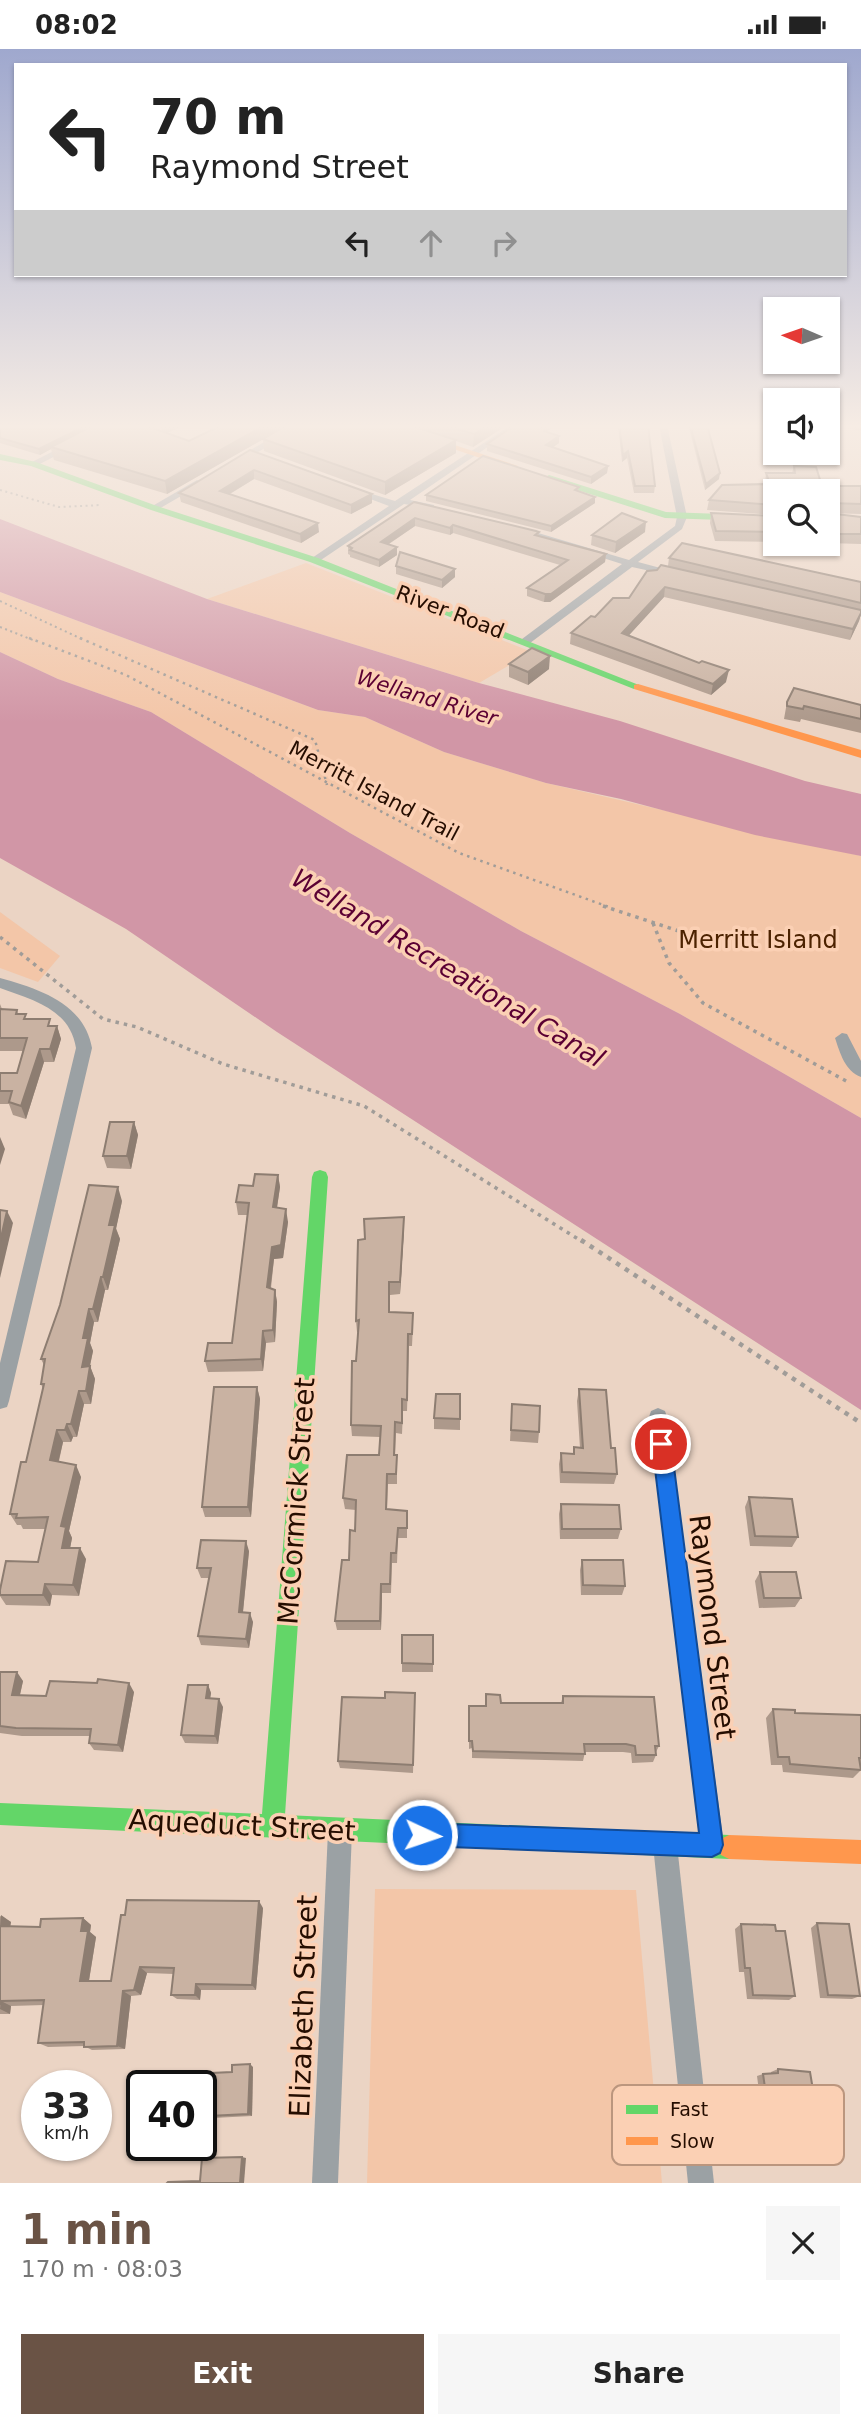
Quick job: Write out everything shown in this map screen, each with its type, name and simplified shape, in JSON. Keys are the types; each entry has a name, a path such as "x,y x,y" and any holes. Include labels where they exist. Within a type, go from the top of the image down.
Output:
{"street":[{"name":"River Road","path":"205,525 314,560 657,694 861,754"},
{"path":"314,560 367,525"},
{"path":"505,525 632,564 685,576"},
{"path":"526,641 675,532 678,525"},
{"path":"0,983 65,1011 79,1024 84,1039 80,1069 0,1401"},
{"path":"842,1038 850,1059 861,1071"},
{"name":"McCormick Street","path":"273,1824 320,1177"},
{"name":"Raymond Street","path":"658,1417 712,1845"},
{"name":"Aqueduct Street","path":"0,1814 861,1852"},
{"name":"Elizabeth Street","path":"325,2183 340,1831"},
{"path":"665,1845 691,2085"},
{"path":"699,2165 701,2183"}],"path":[{"path":"0,601 169,679 237,704 315,740 327,785"},
{"name":"Merritt Island Trail","path":"0,627 126,675 327,785 458,853 502,872 730,949 747,946"},
{"path":"653,923 669,963 704,1003 849,1082"},
{"path":"0,937 103,1019 137,1027 223,1064 364,1106 580,1240 861,1423"}],"green space":[{"path":"306,563 532,652 479,683 207,599"},
{"name":"Merritt Island","path":"0,592 318,710 365,717 444,752 546,783 861,856 861,1118 680,1014 521,931 350,833 151,712 58,679 0,652"},
{"path":"0,912 60,956 38,982 0,968"},
{"path":"375,1889 636,1890 653,2085 612,2085 612,2165 660,2165 662,2183 367,2183"}],"water":[{"name":"Welland River","path":"0,525 14,525 207,599 479,683 620,721 805,781 861,794 861,856 755,835 621,799 546,783 444,752 365,717 318,710 0,592"},
{"name":"Welland Recreational Canal","path":"0,652 58,679 151,712 350,833 521,931 680,1014 861,1118 861,1410 277,1032 126,929 0,858"}],"building":[{"path":"272,525 315,525 300,534"},
{"path":"380,525 406,525 381,542 397,547 379,560 350,550 352,548 348,546"},
{"path":"438,525 509,525 539,532 535,535 606,554 551,594 545,594 527,588 568,560 453,525 450,528"},
{"path":"606,525 642,525 616,542 592,535"},
{"path":"714,525 763,525 763,532 716,531"},
{"path":"840,525 861,525 861,534 840,534"},
{"path":"682,543 861,582 861,603 669,558"},
{"path":"400,552 455,569 442,580 396,566"},
{"path":"661,565 861,610 861,613 853,629 665,587 622,633 699,663 702,661 729,670 713,684 571,633 591,616 595,617 613,598 629,598 647,571 657,570"},
{"path":"532,648 550,656 528,672 509,664"},
{"path":"794,688 861,705 861,719 804,706 803,709 787,706"},
{"path":"0,1009 17,1010 16,1014 26,1014 24,1019 50,1019 48,1026 57,1026 50,1049 40,1049 21,1106 9,1102 12,1091 0,1091 0,1073 17,1073 27,1038 0,1038"},
{"path":"110,1122 134,1122 127,1156 103,1156"},
{"path":"255,1174 278,1175 273,1207 286,1209 281,1245 272,1247 267,1287 275,1290 273,1330 263,1331 261,1359 205,1361 208,1343 232,1343 249,1203 236,1202 239,1185 253,1186"},
{"path":"89,1185 118,1187 109,1225 115,1225 103,1277 93,1309 89,1309 83,1338 88,1338 82,1367 90,1366 86,1391 79,1391 71,1424 67,1424 65,1430 57,1430 50,1460 76,1465 61,1526 66,1527 62,1548 80,1548 73,1585 45,1584 43,1595 0,1595 6,1561 38,1562 48,1517 16,1518 17,1514 10,1514 21,1462 26,1462 44,1384 41,1384 45,1359 41,1359 60,1305"},
{"path":"0,1210 7,1211 0,1242"},
{"path":"404,1217 400,1282 389,1282 389,1312 413,1313 412,1334 408,1334 407,1400 402,1399 402,1423 395,1422 396,1474 387,1474 386,1509 407,1511 407,1528 398,1528 396,1553 391,1553 390,1584 381,1584 380,1621 335,1621 342,1560 349,1560 350,1530 355,1531 356,1500 343,1498 347,1455 379,1455 381,1426 351,1425 352,1361 356,1361 359,1320 356,1321 358,1240 365,1239 364,1219"},
{"path":"214,1387 257,1387 248,1507 202,1507"},
{"path":"579,1389 606,1390 611,1448 615,1448 617,1474 562,1472 561,1453 574,1454 574,1447 583,1448"},
{"path":"436,1394 460,1394 460,1419 434,1418"},
{"path":"512,1404 540,1406 539,1432 511,1430"},
{"path":"749,1497 792,1499 798,1537 755,1536"},
{"path":"561,1504 619,1505 621,1529 562,1529"},
{"path":"201,1540 246,1541 239,1612 250,1613 246,1639 198,1636 211,1568 197,1568"},
{"path":"582,1560 623,1560 625,1586 583,1585"},
{"path":"760,1572 796,1572 801,1598 764,1598"},
{"path":"402,1635 433,1635 433,1664 402,1663"},
{"path":"0,1672 17,1672 12,1695 46,1696 50,1681 97,1683 98,1679 129,1683 118,1745 89,1743 91,1729 0,1726"},
{"path":"188,1685 208,1685 206,1698 219,1699 215,1736 181,1735"},
{"path":"385,1692 415,1693 413,1765 338,1761 342,1697 385,1698"},
{"path":"486,1694 500,1695 501,1703 563,1703 563,1696 654,1697 659,1746 655,1746 656,1755 636,1755 635,1746 626,1744 584,1744 585,1754 473,1751 472,1741 469,1741 469,1706 486,1706"},
{"path":"773,1709 795,1710 795,1713 861,1715 861,1770 790,1764 789,1757 778,1757"},
{"path":"127,1900 259,1901 252,1985 196,1984 195,1995 171,1995 174,1968 140,1967 134,1990 123,1991 117,2046 84,2047 84,2042 38,2043 44,2000 1,2001 0,2005 0,1926 40,1927 41,1919 83,1918 81,1931 88,1931 80,1981 111,1981 121,1915 125,1915"},
{"path":"817,1923 849,1924 860,1996 828,1995"},
{"path":"741,1924 775,1925 776,1931 785,1931 795,1996 753,1995 750,1968 745,1968"},
{"path":"250,2064 248,2114 217,2116 217,2073 232,2072 232,2065"},
{"path":"778,2069 810,2072 812,2085 765,2085 763,2074 778,2073"},
{"path":"242,2157 240,2183 167,2183 200,2181 202,2161 217,2161 217,2158"}],"traffic: fast":[{"path":"205,525 314,560 638,687"},
{"path":"273,1824 320,1177"},
{"path":"0,1814 729,1847"}],"traffic: slow":[{"path":"638,687 861,754"},
{"path":"729,1847 861,1852"}],"route":[{"path":"422,1835 712,1845 661,1444"}]}
